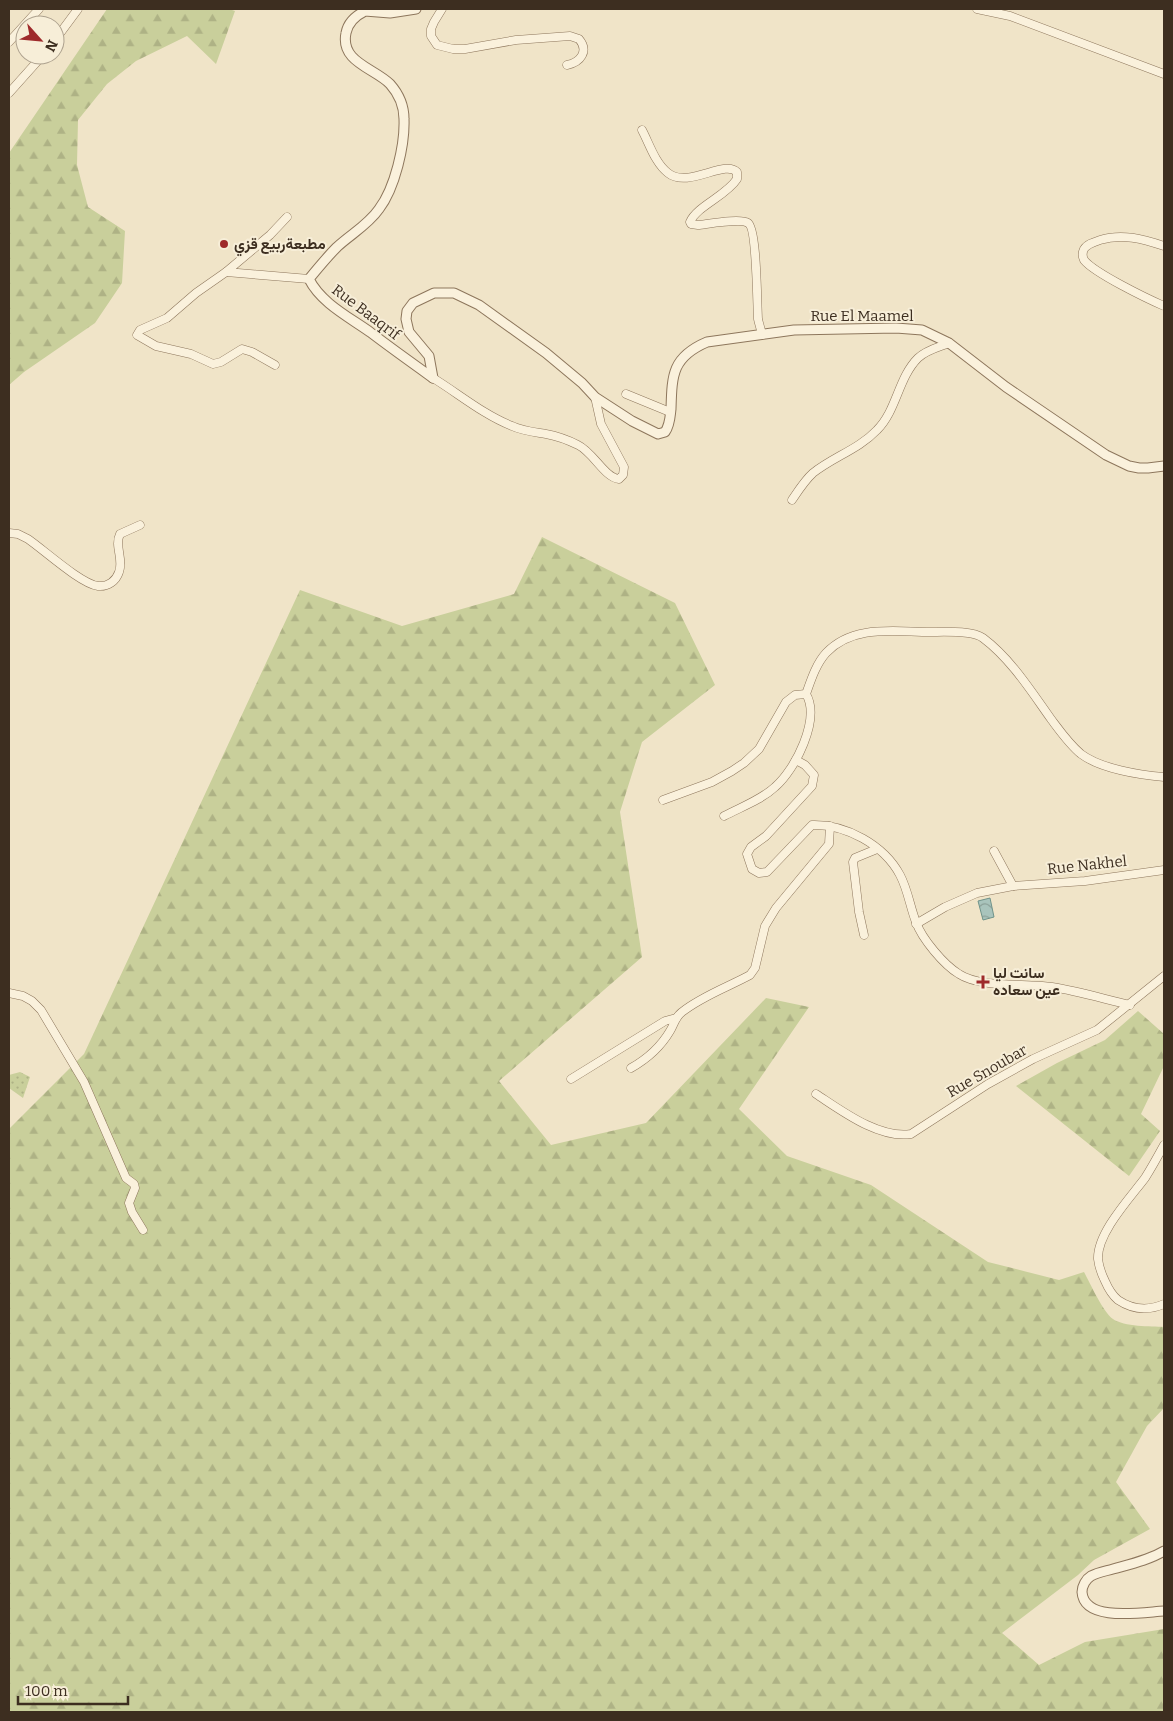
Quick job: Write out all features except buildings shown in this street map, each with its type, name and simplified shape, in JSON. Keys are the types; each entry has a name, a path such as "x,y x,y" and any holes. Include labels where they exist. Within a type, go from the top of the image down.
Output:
{"street":[{"path":"9,42 39,9"},
{"path":"65,27 78,9"},
{"path":"226,272 309,279 337,247 368,222 380,209 393,180 403,136 404,118 398,94 384,79 354,59 345,40 351,21 365,11 390,13 416,9"},
{"path":"442,9 431,29 431,36 437,45 453,50 516,40 570,36 579,39 584,48 583,56 580,60 567,65"},
{"path":"977,9 1011,13 1164,74"},
{"path":"9,93 34,65"},
{"path":"642,130 658,160 667,172 672,175 694,177 726,168 731,168 737,172 737,179 730,188 690,222 691,224 698,225 740,221 751,225 758,319 762,335"},
{"path":"275,365 252,352 242,349 221,362 214,364 191,354 156,346 137,335 140,330 167,318 196,293 226,272 270,235 288,217"},
{"path":"1164,246 1120,236 1093,242 1082,251 1082,257 1106,275 1164,306"},
{"name":"Rue Baaqrif","path":"309,279 312,286 342,313 433,378"},
{"path":"434,292 446,292 467,298 490,312 565,368 595,397 601,424 624,467 623,475 619,479 613,478 591,455 578,445 561,438 512,426 433,378 429,356 408,332 407,311 413,303 434,292"},
{"name":"Rue El Maamel","path":"595,397 632,421 658,434 662,434 668,429 671,383 678,363 685,355 707,342 794,330 910,328 937,336 949,343 1006,387 1106,455 1129,466 1138,468 1164,466"},
{"path":"792,500 812,474 863,442 878,429 889,414 902,384 919,357 949,343"},
{"path":"626,394 670,412"},
{"path":"9,533 28,538 84,580 99,586 112,583 119,574 118,542 120,534 140,525"},
{"path":"806,694 818,664 826,653 842,641 861,633 885,631 960,633 981,637 1019,676 1070,743 1081,754 1094,762 1110,767 1164,777"},
{"path":"724,816 774,789 784,778 796,760 805,737 810,716 810,701 806,694"},
{"path":"663,800 712,782 744,763 762,744 786,702 795,695 806,694"},
{"path":"796,760 814,775 812,786 766,836 752,847 747,854 752,869 759,873 767,872 812,825 830,826 858,836 888,859 900,876 916,924 926,940 948,966 965,978 987,982 1054,987 1130,1004"},
{"path":"631,1068 652,1055 682,1012 750,975 755,968 765,926 776,908 829,844 830,826"},
{"path":"864,935 859,912 853,862 855,858 877,849"},
{"path":"994,851 1013,886"},
{"name":"Rue Nakhel","path":"916,924 962,899 1013,886 1085,881 1164,870"},
{"name":"Rue Snoubar","path":"816,1094 852,1117 874,1128 902,1135 911,1134 988,1084 1033,1059 1097,1030 1164,976"},
{"path":"9,992 23,996 41,1010 68,1053 96,1106 110,1144 126,1178 136,1188 129,1203 143,1230"},
{"path":"571,1079 665,1021 676,1018"},
{"path":"1164,1145 1145,1176 1112,1221 1102,1242 1098,1258 1101,1272 1115,1298 1128,1306 1140,1309 1154,1309 1164,1304"},
{"path":"1164,1551 1148,1559 1092,1575 1085,1583 1082,1594 1087,1604 1102,1612 1118,1614 1164,1612"}],"green space":[{"path":"107,9 229,9 235,11 216,64 187,36 136,61 107,84 78,120 77,165 88,207 125,231 122,283 95,323 24,372 9,385 9,153"},
{"path":"542,537 675,603 715,685 642,742 620,812 642,957 499,1081 551,1145 646,1123 766,998 809,1007 739,1109 787,1156 871,1185 988,1262 1059,1280 1084,1272 1101,1304 1113,1319 1131,1325 1164,1327 1164,1408 1147,1426 1116,1482 1150,1529 1094,1560 1078,1575 1002,1633 1039,1665 1085,1642 1164,1629 1164,1712 9,1712 9,1129 84,1054 300,590 402,626 514,594"},
{"path":"1138,1011 1164,1034 1164,1066 1141,1114 1160,1131 1129,1176 1016,1086 1057,1063 1105,1040"},
{"path":"20,1072 30,1077 23,1098 9,1088 9,1075"}],"water":[{"path":"990,898 994,917 983,920 978,901"}],"place":[{"name":"مطبعةربيع قزي","path":"224,244"},
{"name":"سانت ليا عين سعاده","path":"983,982"}]}
